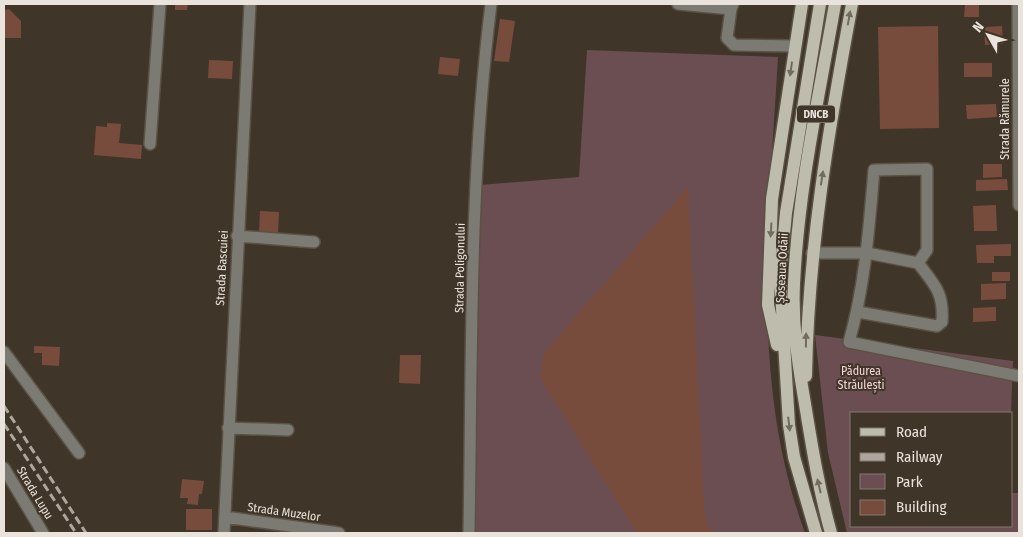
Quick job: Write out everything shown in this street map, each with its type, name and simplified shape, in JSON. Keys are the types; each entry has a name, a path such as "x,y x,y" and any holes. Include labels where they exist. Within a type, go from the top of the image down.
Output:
{"main road":[{"path":"784,375 768,304 772,199 794,46 802,4"},
{"name":"Șoseaua Odăii","path":"816,533 794,457 784,375 780,275 785,222 820,4"},
{"name":"Șoseaua Odăii","path":"831,533 814,464 794,342 793,285 798,225 835,4"},
{"path":"806,406 807,324 812,253 825,160 852,4"}],"street":[{"path":"150,144 160,4"},
{"name":"Strada Bascuiei","path":"224,533 237,236 250,4"},
{"name":"Strada Poligonului","path":"468,533 475,180 480,106 491,4"},
{"path":"678,4 732,7 727,38 734,45 794,46"},
{"name":"Strada Rămurele","path":"1018,4 1019,205"},
{"path":"918,263 927,250 927,169 874,170 858,312 849,342 1019,376"},
{"path":"237,236 314,242"},
{"path":"812,253 866,253 918,263 938,289 944,304 942,322 937,326 858,312"},
{"path":"4,352 79,453"},
{"path":"228,428 288,430"},
{"name":"Strada Lupu","path":"4,468 44,533"},
{"name":"Strada Muzelor","path":"225,517 339,533"}],"green space":[{"path":"587,50 778,57 768,237 767,298 769,358 776,417 787,475 805,533 469,533 480,185 579,177"},
{"name":"Pădurea Străulești","path":"815,335 1013,361 1011,412 850,412 850,527 1013,527 1013,493 1019,493 1019,533 847,533 828,453"}],"building":[{"path":"175,4 188,4 187,10 175,10"},
{"path":"965,4 979,4 979,17 964,17"},
{"path":"9,9 21,21 21,38 4,38 4,10"},
{"path":"500,19 515,21 509,62 494,61"},
{"path":"938,26 939,128 880,129 878,27"},
{"path":"1002,26 1003,44 985,45 984,27"},
{"path":"440,57 460,59 458,76 438,74"},
{"path":"209,60 233,61 232,79 208,78"},
{"path":"964,63 992,63 992,77 964,77"},
{"path":"996,104 997,117 967,119 966,105"},
{"path":"107,123 121,124 119,143 142,145 141,159 94,155 96,126 107,127"},
{"path":"983,164 1002,164 1002,177 983,178"},
{"path":"1007,179 1008,190 976,191 976,180"},
{"path":"688,187 704,506 707,524 714,533 637,533 540,378 544,353"},
{"path":"996,205 997,231 974,231 973,206"},
{"path":"260,211 279,212 278,233 259,233"},
{"path":"1011,244 1011,256 994,256 994,263 977,263 976,245"},
{"path":"992,272 1010,272 1010,281 992,281"},
{"path":"1006,283 1006,299 981,300 981,284"},
{"path":"996,307 996,321 973,322 973,308"},
{"path":"34,346 60,347 59,366 42,365 42,353 34,353"},
{"path":"400,355 421,355 420,384 399,383"},
{"path":"182,479 204,481 202,494 199,494 198,505 187,504 188,498 180,498"},
{"path":"186,509 212,509 212,530 186,530"}],"railway":[{"path":"4,406 86,533"},
{"path":"4,424 76,533"}]}
